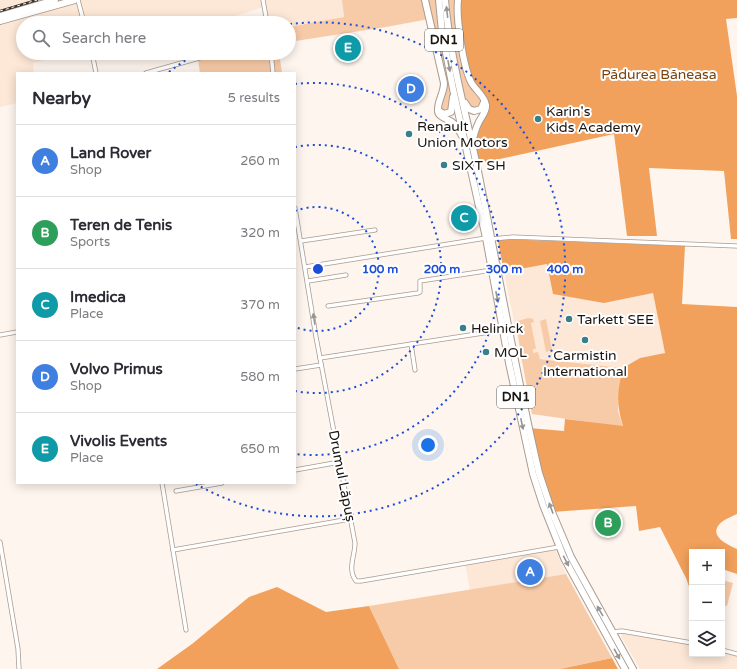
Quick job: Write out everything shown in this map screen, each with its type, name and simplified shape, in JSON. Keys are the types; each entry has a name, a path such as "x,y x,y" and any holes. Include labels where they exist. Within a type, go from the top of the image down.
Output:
{"main road":[{"path":"0,16 55,0"},
{"path":"18,16 75,0"},
{"path":"425,0 444,84 438,109 440,115 455,125 469,143 486,108 486,103 484,98 474,86 468,74 458,22 458,0"},
{"name":"DN1","path":"439,0 442,32 455,79 539,473 552,512 571,557 633,669"},
{"name":"DN1","path":"445,0 455,79"},
{"path":"0,21 16,17"},
{"path":"438,109 444,114 451,112 457,89"},
{"path":"457,89 466,105 472,111 481,109 484,104 484,98"},
{"name":"DN1","path":"489,238 492,270 503,330 533,474 559,547 625,669"}],"street":[{"path":"78,0 82,16"},
{"path":"263,0 266,16"},
{"path":"93,60 96,72"},
{"path":"150,72 192,60"},
{"path":"272,60 273,72"},
{"name":"Drumul Lăpuș","path":"296,214 320,358 355,544 355,551 351,562 356,581 559,547"},
{"path":"301,241 375,230"},
{"path":"305,267 489,238 513,237 737,246"},
{"path":"328,306 418,293 420,292 420,281 492,270"},
{"path":"308,281 346,275"},
{"path":"320,358 503,330"},
{"path":"0,335 16,332"},
{"path":"411,344 415,370"},
{"path":"296,369 322,364"},
{"path":"296,470 340,462"},
{"path":"162,484 186,630"},
{"path":"176,491 216,484"},
{"path":"173,550 350,519"},
{"path":"0,542 18,649 19,669"},
{"path":"612,632 622,631 689,642"},
{"path":"725,651 737,654"}],"shaded area":[{"path":"0,0 342,0 344,17 296,26 296,16 266,16 264,7 235,16 16,16 16,60 44,60 33,63 34,72 16,72 16,103 0,107"},
{"path":"342,0 439,0 453,89 452,109 440,112 443,91 429,19 296,41 296,26 344,17"},
{"path":"445,0 458,0 484,98 483,107 469,109 460,88"},
{"path":"198,60 280,60 282,72 200,72"},
{"path":"548,264 604,303 653,293 665,353 640,358 623,368 521,356 504,272"},
{"path":"528,318 533,319 534,322 531,323 536,349 533,349 533,353 538,352 540,359 623,368 619,385 618,411 623,427 532,414 521,356 517,325 518,321"},
{"path":"546,319 552,350 546,352 540,321"},
{"path":"613,511 614,534 602,534 601,512"},
{"path":"555,549 566,574 470,590 465,563"},
{"path":"566,574 612,658 560,669 399,669 369,606"},
{"path":"725,581 733,583 727,606 725,606"},
{"path":"622,631 689,642 689,657 725,657 725,651 737,654 737,669 640,669 621,636"}],"green space":[{"name":"Pădurea Băneasa","path":"458,0 737,0 737,18 726,19 737,96 737,239 731,239 724,171 649,168 657,236 627,236 614,134 477,164 472,144 486,108 468,74"},
{"path":"504,239 685,246 682,304 737,307 737,514 723,521 716,530 719,538 737,549 737,574 725,570 725,549 689,549 689,586 660,527 639,531 636,506 552,512 529,428 564,431 565,419 623,426 619,411 618,397 619,383 623,368 640,358 665,353 653,293 604,303 553,294 547,264 504,272 498,241"},
{"path":"277,587 326,612 369,606 399,669 157,669 192,644 249,597"},
{"path":"612,658 618,669 560,669"}],"railway":[{"path":"0,11 37,0"}],"place":[{"name":"Vivolis Events","path":"348,48"},
{"name":"Volvo Primus","path":"411,89"},
{"name":"Karin's Kids Academy","path":"538,119"},
{"name":"Renault Union Motors","path":"409,134"},
{"name":"SIXT SH","path":"444,165"},
{"name":"Imedica","path":"464,218"},
{"name":"Tarkett SEE","path":"569,319"},
{"name":"Helinick","path":"463,328"},
{"name":"Carmistin International","path":"585,340"},
{"name":"MOL","path":"486,352"},
{"name":"Teren de Tenis","path":"608,523"},
{"name":"Land Rover","path":"530,572"}]}
